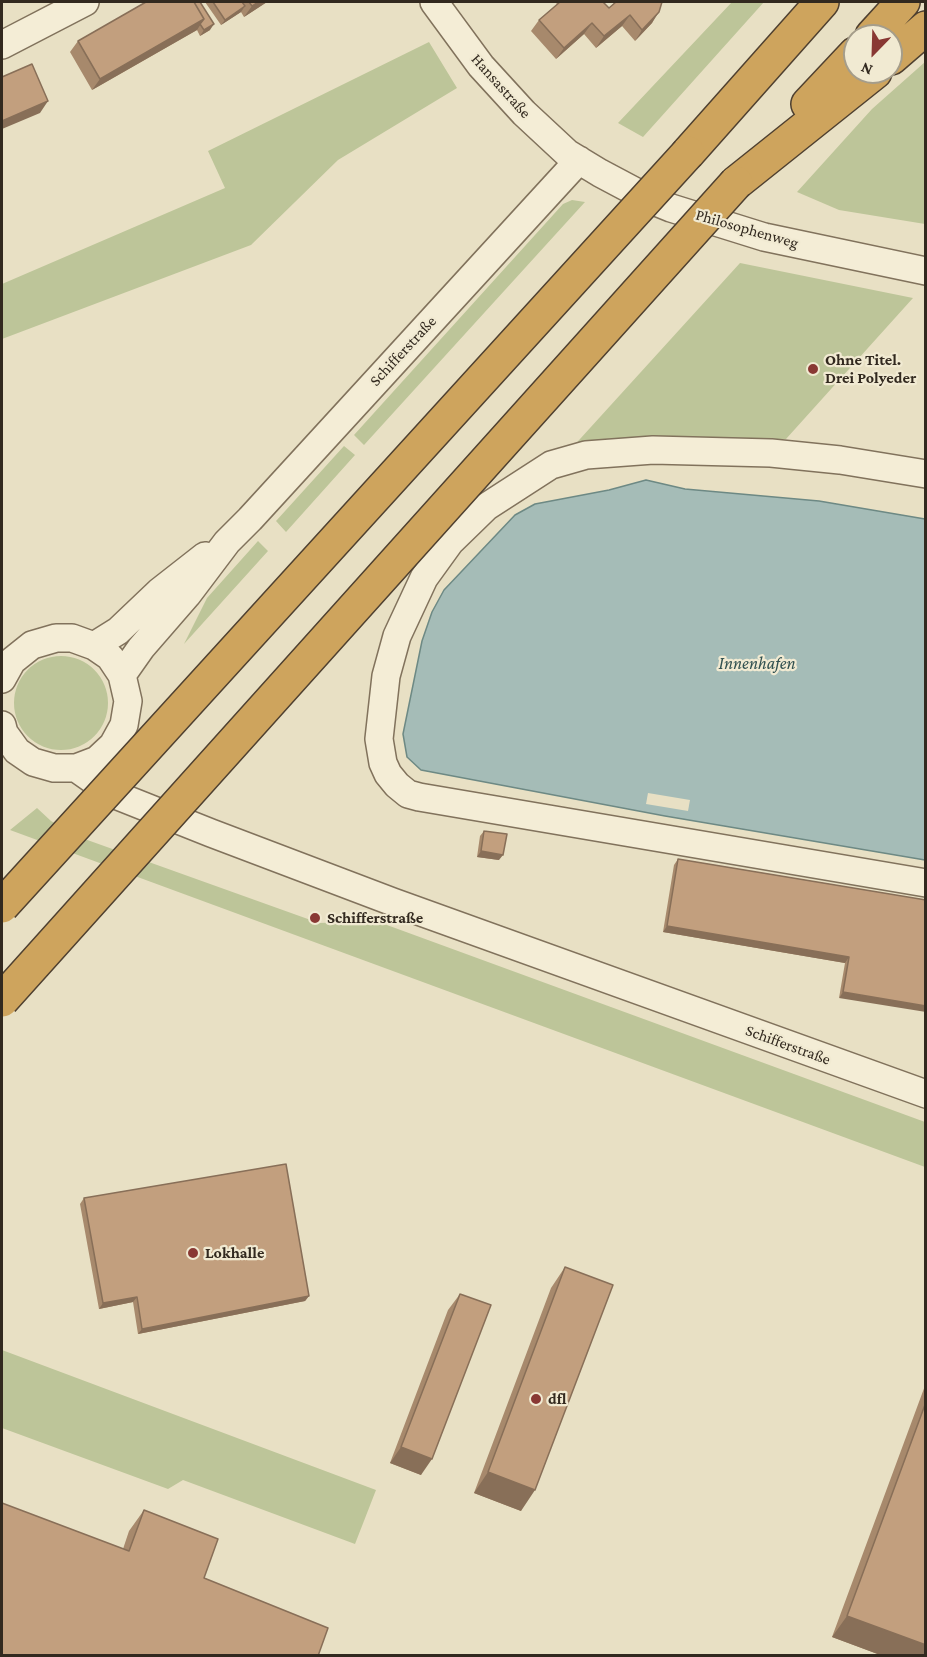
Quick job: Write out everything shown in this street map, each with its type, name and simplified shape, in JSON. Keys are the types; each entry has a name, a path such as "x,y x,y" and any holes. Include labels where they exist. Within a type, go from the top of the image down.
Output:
{"highway":[{"path":"2,906 822,2"},
{"path":"883,24 903,2"},
{"path":"903,48 926,28"},
{"path":"2,1000 736,183 843,67"},
{"path":"736,183 860,84"}],"street":[{"path":"2,45 85,2"},
{"name":"Hansastraße","path":"434,2 481,66 524,113 567,153 579,160"},
{"name":"Philosophenweg","path":"579,160 621,185 671,208 764,237 926,271"},
{"name":"Schifferstraße","path":"122,675 141,648 187,595 227,542 579,160"},
{"path":"926,474 840,460 771,453 653,450 586,455 550,465 486,507 450,542 424,578 397,636 386,676 379,739 383,763 388,774 403,789 419,797 926,883"},
{"name":"Schifferstraße","path":"94,646 118,631 159,592 200,559 227,542"},
{"path":"2,679 12,661 32,645 56,638 72,638 94,646 110,657 122,675 128,701 124,725 113,746 96,760 76,768 54,768 33,762 17,751 4,733 2,725"},
{"name":"Schifferstraße","path":"113,746 141,787 163,805 211,833"},
{"name":"Schifferstraße","path":"76,768 113,794 211,833 393,902 926,1094"}],"green space":[{"path":"732,2 764,2 643,137 618,123"},
{"path":"429,42 457,88 338,160 251,245 2,339 2,284 225,188 208,151"},
{"path":"925,62 925,224 839,210 797,192 872,109 903,84"},
{"path":"572,200 585,202 364,445 354,435 563,204"},
{"path":"740,263 913,298 786,439 570,450"},
{"path":"344,446 355,455 286,532 276,521"},
{"path":"258,541 268,551 184,644 207,598"},
{"path":"61,656 79,660 94,670 104,685 108,703 104,721 94,736 79,746 61,750 43,746 28,736 18,721 14,703 18,685 28,670 43,660"},
{"path":"37,808 51,821 79,837 319,923 376,921 925,1122 925,1167 10,830"},
{"path":"2,1350 376,1490 355,1544 183,1480 168,1489 2,1428"}],"water":[{"name":"Innenhafen","path":"646,480 685,489 819,501 925,519 925,860 665,816 421,770 407,757 403,734 422,641 432,612 444,590 515,515 535,504 609,490"}],"pier":[{"path":"648,793 690,800 688,811 646,804"}],"building":[{"path":"146,2 194,2 204,19 100,79 78,41"},
{"path":"194,2 200,2 214,24 204,30 200,24 204,19"},
{"path":"213,2 242,2 245,6 225,20"},
{"path":"560,2 603,2 609,8 616,2 662,2 659,12 642,30 630,15 604,36 592,23 564,48 539,20"},
{"path":"32,64 48,101 2,121 2,77"},
{"path":"484,831 507,834 503,855 481,851"},
{"path":"678,859 926,900 926,1006 843,992 849,957 667,926"},
{"name":"Lokhalle","path":"286,1164 309,1296 142,1329 137,1297 103,1303 84,1198"},
{"name":"dfl","path":"565,1267 613,1285 535,1490 488,1472"},
{"path":"460,1294 491,1305 432,1459 401,1447"},
{"path":"926,1402 926,1645 847,1616"},
{"path":"2,1503 129,1551 144,1510 218,1539 204,1578 328,1628 318,1656 2,1656"}],"place":[{"name":"Ohne Titel. Drei Polyeder","path":"813,369"},
{"name":"Schifferstraße","path":"315,918"},
{"name":"Lokhalle","path":"193,1253"},
{"name":"dfl","path":"536,1399"}]}
